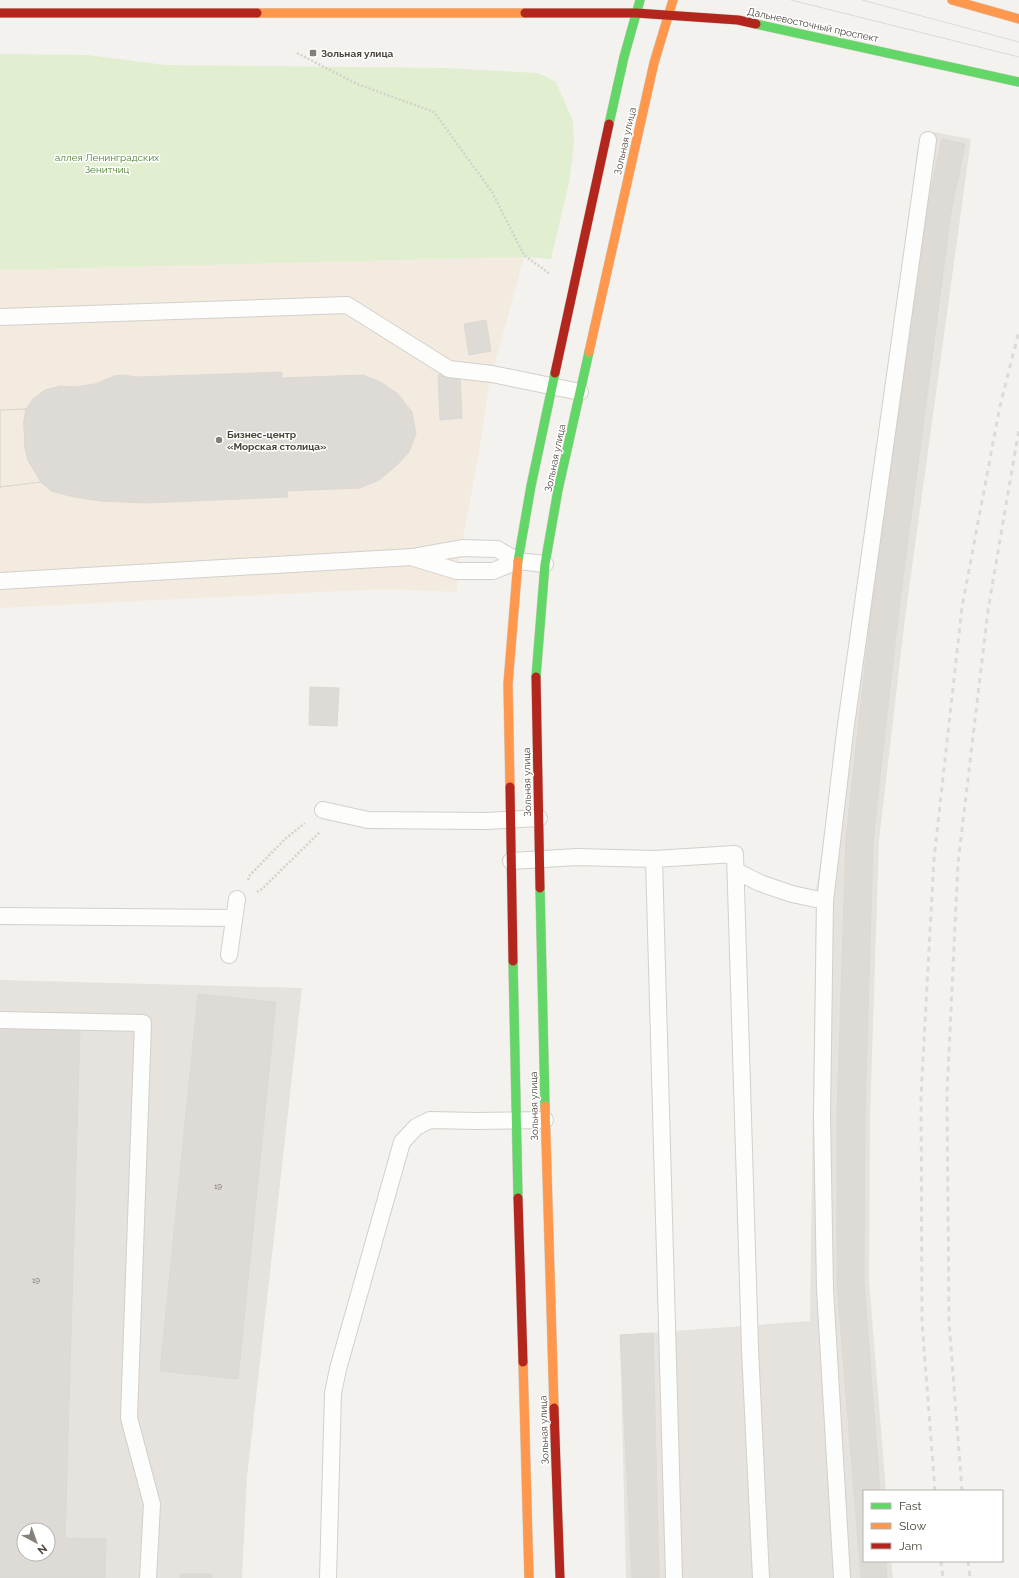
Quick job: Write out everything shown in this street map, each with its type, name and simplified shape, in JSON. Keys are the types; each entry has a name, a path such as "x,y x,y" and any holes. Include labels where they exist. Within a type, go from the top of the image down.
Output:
{"street":[{"name":"Зольная улица","path":"529,1578 516,1121 508,684 518,561 531,486 624,57 640,0"},
{"name":"Зольная улица","path":"560,1578 545,1120 536,679 545,564 558,490 644,107 673,0"},
{"path":"952,0 1019,19"},
{"name":"Дальневосточный проспект","path":"0,13 636,13 738,20 1019,82"}],"lane":[{"path":"842,1578 825,1281 822,1116 825,900 845,732 928,140"},
{"path":"0,317 346,305 449,369 492,374 580,392"},
{"path":"0,581 412,557 462,548 497,549 518,561 545,564"},
{"path":"412,557 457,572 492,571 518,561"},
{"path":"323,810 368,820 486,822 539,818"},
{"path":"511,861 576,857 654,859 735,854 750,1349 761,1578"},
{"path":"654,859 674,1578"},
{"path":"736,871 760,883 792,894 825,900"},
{"path":"229,956 237,900"},
{"path":"0,916 234,918"},
{"path":"0,1020 143,1023 129,1418 152,1504 148,1578"},
{"path":"328,1578 333,1393 340,1362 402,1142 416,1127 430,1120 545,1120"}],"path":[{"path":"297,53 357,84 434,112 492,192 524,255 553,277"},
{"path":"237,900 250,875 285,839 323,810"},
{"path":"237,900 262,889 313,838 341,814"}],"shaded area":[{"path":"927,131 971,139 905,618 879,840 870,1116 869,1281 886,1490 863,1490 863,1562 891,1562 893,1578 626,1578 620,1335 810,1321 816,892"},
{"path":"524,257 489,386 479,453 457,571 457,592 383,589 0,608 0,270"},
{"path":"0,980 302,988 247,1477 242,1578 0,1578"}],"green space":[{"name":"аллея Ленинградских Зенитчиц","path":"0,54 87,55 166,65 444,68 538,73 556,82 573,121 574,145 569,183 551,259 524,257 0,270"}],"building":[{"path":"942,139 965,144 951,212 898,616 873,841 865,1115 864,1283 880,1490 863,1490 863,1562 886,1562 887,1578 861,1578 837,1284 837,1117 846,838 871,612 927,209"},
{"path":"486,320 491,351 469,355 464,324"},
{"name":"Бизнес-центр «Морская столица»","path":"282,372 282,378 363,375 381,382 398,394 412,412 416,434 409,452 396,466 379,480 360,488 287,491 288,497 148,503 100,501 74,497 51,491 41,482 28,460 25,447 24,422 26,409 33,399 45,390 60,386 75,387 95,384 114,376 124,375 136,377"},
{"path":"460,374 462,418 440,420 438,375"},
{"path":"26,409 24,422 25,447 28,460 41,482 0,487 0,410"},
{"path":"26,409 24,422 25,447 28,460 41,482 0,487 0,410"},
{"path":"310,687 339,688 337,726 309,725"},
{"path":"198,994 276,1002 238,1379 160,1371"},
{"path":"0,1027 80,1029 65,1538 106,1539 105,1578 0,1578"},
{"path":"653,1333 659,1578 632,1578 620,1335"},
{"path":"180,1574 212,1574 212,1578 180,1578"}],"tram line":[{"path":"791,0 1019,57"},
{"path":"862,0 1019,42"}],"railway":[{"path":"935,1490 922,1322 921,1095 934,859 962,607 1000,406 1019,331"},
{"path":"962,1490 949,1322 947,1094 958,863 988,610 1019,429"},
{"path":"941,1562 943,1578"},
{"path":"968,1562 970,1578"}],"traffic: fast":[{"path":"609,124 624,57 640,0"},
{"path":"756,24 1019,82"},
{"path":"536,677 545,564 558,490 589,352"},
{"path":"518,561 531,486 555,373"},
{"path":"540,888 545,1106"},
{"path":"513,961 518,1198"}],"traffic: slow":[{"path":"589,352 654,63 673,0"},
{"path":"952,0 1019,19"},
{"path":"257,13 525,13"},
{"path":"510,787 508,684 518,561"},
{"path":"545,1106 554,1408"},
{"path":"523,1362 529,1578"}],"traffic: jam":[{"path":"0,13 257,13"},
{"path":"525,13 636,13 738,20 756,24"},
{"path":"555,373 609,124"},
{"path":"536,677 540,888"},
{"path":"510,787 513,961"},
{"path":"518,1198 523,1362"},
{"path":"554,1408 560,1578"}],"place":[{"name":"Зольная улица","path":"313,53"},
{"name":"Бизнес-центр «Морская столица»","path":"219,440"}]}
